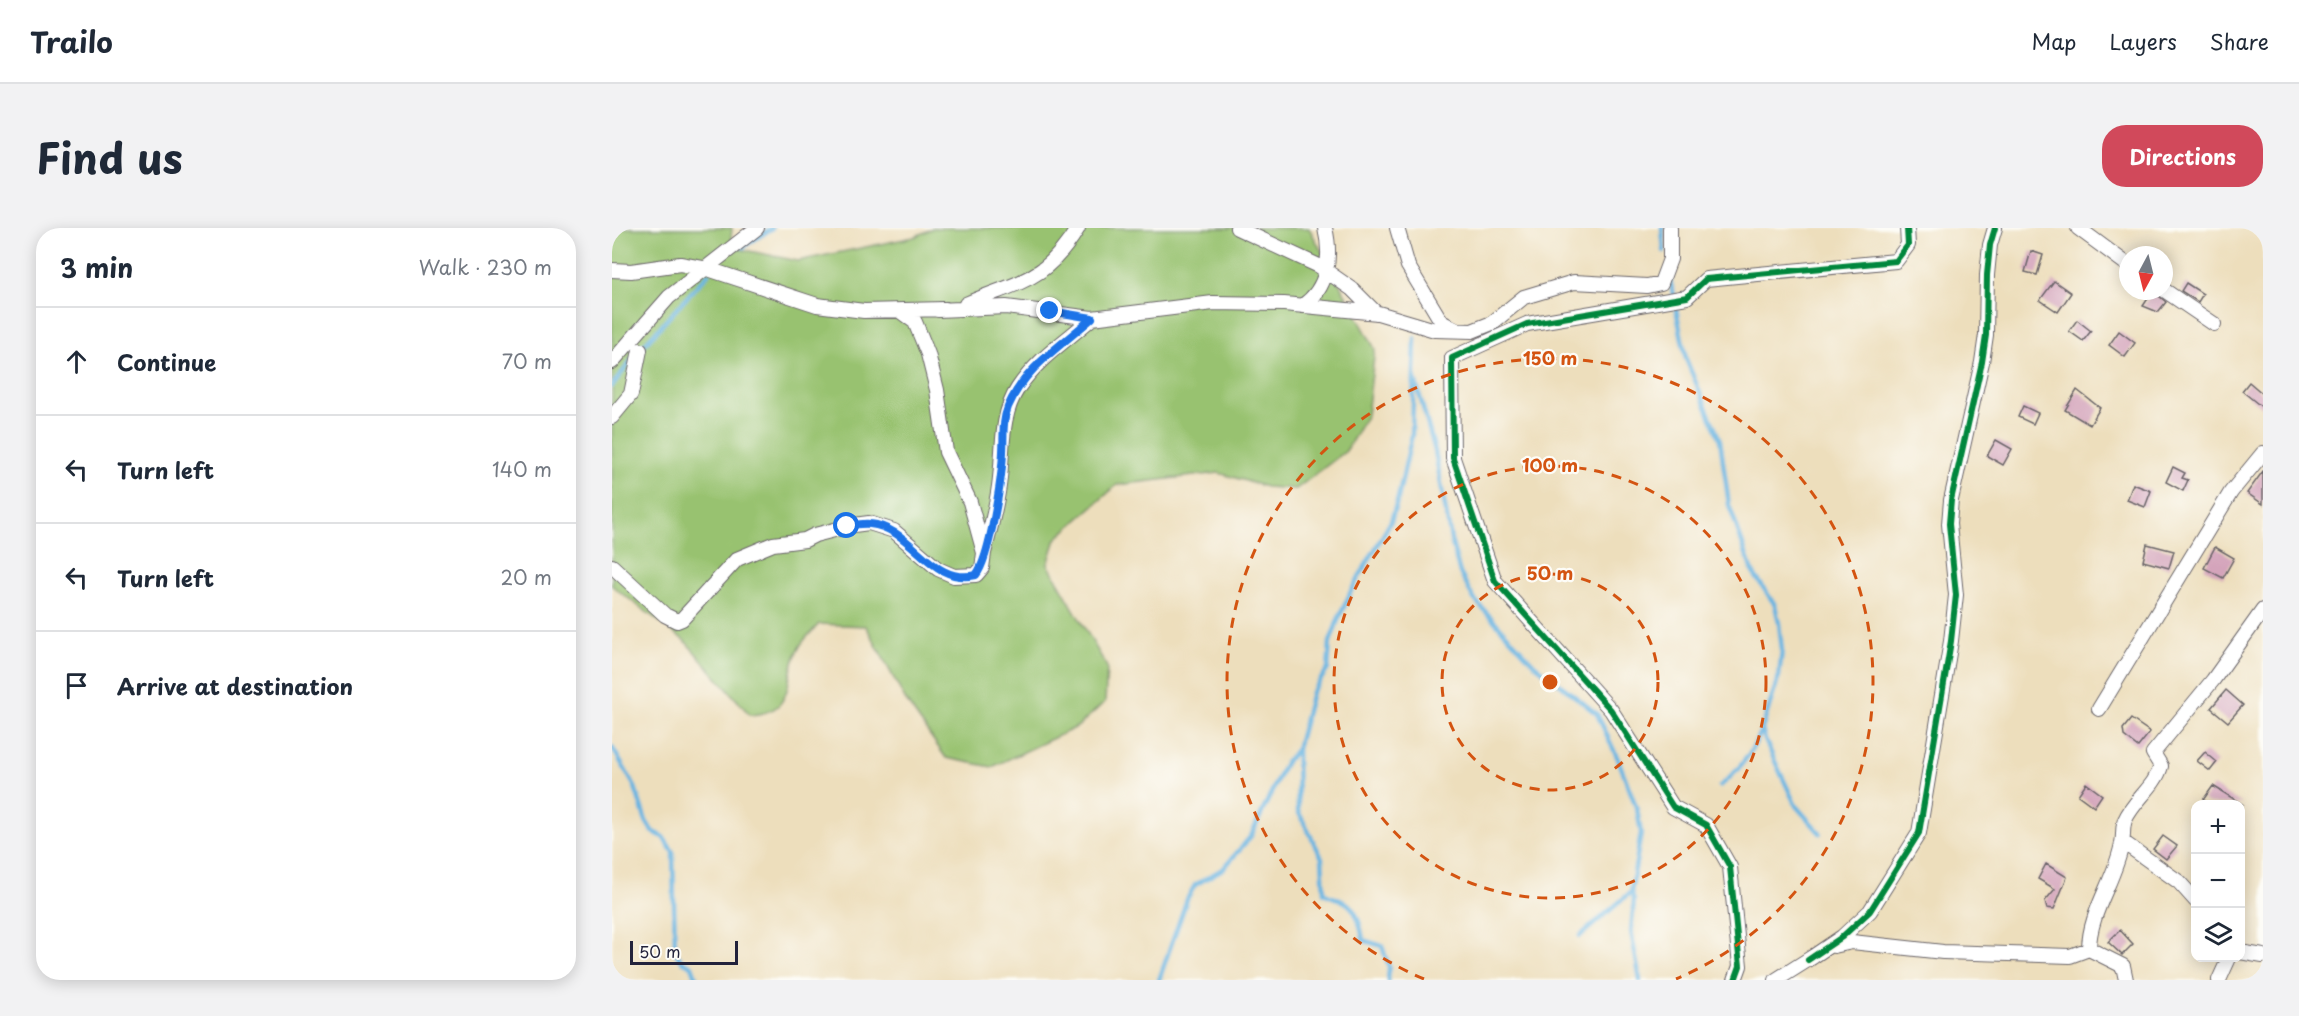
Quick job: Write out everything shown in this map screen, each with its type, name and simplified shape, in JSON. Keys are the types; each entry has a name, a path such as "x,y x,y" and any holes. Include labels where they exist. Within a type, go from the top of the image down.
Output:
{"street":[{"path":"612,362 669,297 708,269 757,228"},
{"path":"938,310 966,304 1038,274 1063,252 1078,228"},
{"path":"1238,228 1300,255 1326,270 1352,289 1376,313"},
{"path":"1302,306 1314,298 1322,287 1329,246 1325,228"},
{"path":"1397,228 1408,266 1438,316 1443,323 1459,331"},
{"path":"612,270 631,271 680,264 708,269 817,305 864,311 1015,308 1092,318 1213,303 1302,306 1376,313 1435,330 1472,331 1492,323 1524,297 1574,282 1647,286 1661,283 1670,259 1670,228"},
{"path":"1736,980 1740,966 1730,867 1706,825 1673,807 1611,710 1495,581 1453,458 1452,358 1527,324 1687,297 1706,279 1896,261 1908,245 1907,228"},
{"path":"1776,980 1842,937 1870,911 1919,833 1951,641 1956,595 1949,524 1951,500 1982,362 1986,335 1987,273 1995,228"},
{"path":"2078,228 2119,258"},
{"path":"2173,296 2214,324"},
{"path":"900,310 915,322 928,354 937,390 946,452 970,502 984,553"},
{"path":"612,566 665,615 677,621 682,619 737,559 773,544 805,540 840,528 869,523 894,531 938,569 954,576 976,575 982,568 999,487 1004,418 1009,405 1019,387 1046,355 1092,318"},
{"path":"612,417 631,393 640,350"},
{"path":"2099,709 2231,492 2263,453"},
{"path":"2090,950 2093,926 2123,842 2124,822 2132,807 2158,775 2161,766 2153,753 2213,680 2263,610"},
{"path":"2123,842 2179,882 2191,895"},
{"path":"1808,960 1840,944 1852,942 1933,951 2070,956 2090,950 2123,966 2126,980"},
{"path":"2245,953 2263,956"},
{"path":"2219,980 2227,962"}],"green space":[{"path":"612,228 732,228 731,238 740,249 798,261 914,237 933,228 1309,228 1375,349 1367,415 1346,451 1296,489 1266,487 1219,473 1117,485 1056,539 1048,564 1107,667 1105,702 1077,727 992,767 946,758 906,701 866,626 819,624 800,646 794,658 783,700 766,712 750,715 685,641 612,586"}],"building":[{"path":"2031,251 2043,255 2037,275 2025,272"},
{"path":"2054,281 2071,293 2058,312 2040,300"},
{"path":"2186,283 2203,294 2198,302 2181,291"},
{"path":"2147,300 2166,302 2158,312 2143,306"},
{"path":"2077,320 2091,331 2083,341 2069,331"},
{"path":"2119,331 2135,343 2125,357 2109,345"},
{"path":"2249,382 2263,394 2263,408 2242,391"},
{"path":"2077,390 2100,408 2090,425 2065,410"},
{"path":"2023,406 2038,413 2033,424 2018,417"},
{"path":"1996,440 2012,449 2003,465 1987,456"},
{"path":"2173,467 2185,473 2182,478 2188,480 2183,491 2166,482"},
{"path":"2263,471 2263,504 2247,493"},
{"path":"2133,484 2151,491 2145,507 2127,500"},
{"path":"2147,544 2174,551 2169,568 2143,561"},
{"path":"2215,547 2234,558 2223,578 2204,568"},
{"path":"2226,690 2243,705 2228,722 2211,708"},
{"path":"2131,719 2150,732 2138,747 2124,736 2123,729"},
{"path":"2205,752 2217,762 2210,771 2197,761"},
{"path":"2086,783 2102,795 2094,807 2078,795"},
{"path":"2213,786 2236,800 2203,800"},
{"path":"2163,836 2177,846 2166,859 2153,849"},
{"path":"2046,864 2067,877 2054,909 2047,908 2045,901 2055,889 2038,879"},
{"path":"2120,930 2133,944 2122,955 2108,942"}],"waterway":[{"path":"743,247 772,228"},
{"path":"1662,228 1664,251"},
{"path":"641,348 708,274"},
{"path":"1669,274 1686,359 1720,440 1729,505 1752,571 1775,605 1779,623 1782,650 1779,676 1762,729 1796,806 1820,833"},
{"path":"1388,980 1389,967 1382,946 1363,940 1352,908 1343,901 1324,893 1322,858 1298,811 1297,749 1312,692 1328,669 1330,642 1338,620 1351,591 1391,521 1398,498 1412,435 1415,338"},
{"path":"612,386 634,357"},
{"path":"1414,375 1435,451 1451,540 1460,573 1474,599 1534,664 1597,714 1618,759 1637,809 1641,833 1631,892 1634,900 1631,931 1640,980"},
{"path":"1720,786 1733,775 1762,729"},
{"path":"612,747 635,787 646,821 652,831 663,837 673,852 675,952 682,961 692,966 697,980"},
{"path":"1159,980 1187,899 1195,885 1224,868 1251,836 1285,763 1297,749"},
{"path":"1580,936 1631,892"}],"cycle path":[{"path":"1735,980 1740,966 1730,867 1706,825 1673,807 1611,710 1495,581 1453,458 1452,358 1527,324 1687,297 1706,279 1896,261 1908,245 1907,228"},
{"path":"1808,960 1842,937 1870,911 1919,833 1951,641 1956,595 1949,524 1951,500 1982,362 1986,335 1987,275 1990,245 1995,228"}],"route":[{"path":"847,526 869,523 879,525 907,540 938,569 954,576 976,575 982,568 999,487 1004,418 1009,405 1019,387 1046,355 1092,318 1050,311"}]}
